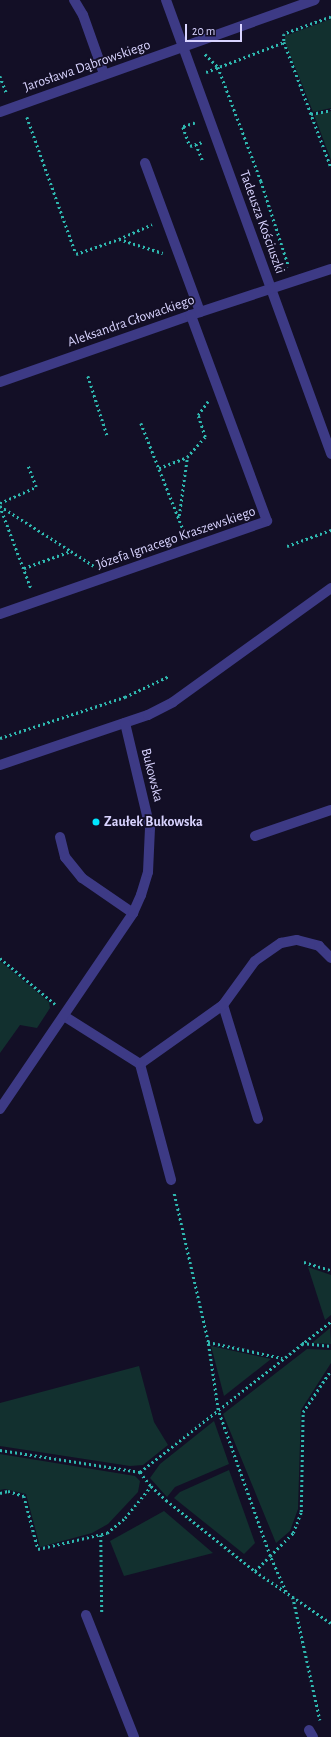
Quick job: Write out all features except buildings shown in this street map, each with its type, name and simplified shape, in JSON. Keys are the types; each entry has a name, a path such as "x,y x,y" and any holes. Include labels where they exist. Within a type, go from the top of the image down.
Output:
{"street":[{"path":"74,0 83,15 104,74"},
{"name":"Tadeusza Kościuszki","path":"166,0 273,289 331,454"},
{"name":"Jarosława Dąbrowskiego","path":"0,112 315,0"},
{"path":"145,163 181,259 196,313"},
{"name":"Aleksandra Głowackiego","path":"0,382 196,313 331,269"},
{"name":"Józefa Ignacego Kraszewskiego","path":"0,614 267,521 196,313"},
{"path":"0,765 125,723 173,702 331,588"},
{"name":"Bukowska","path":"0,1109 133,913 148,872 150,850 144,797 125,723"},
{"path":"255,836 331,810"},
{"path":"60,837 65,857 82,878 133,913"},
{"path":"140,1064 223,1005 255,961 281,943 297,940 319,946 331,958"},
{"path":"223,1005 258,1119"},
{"path":"64,1016 140,1064 171,1180"},
{"path":"86,1615 134,1737"}],"path":[{"path":"331,17 284,34 284,42 331,167"},
{"path":"194,76 284,42"},
{"path":"195,43 218,67 261,181 291,273"},
{"path":"0,76 8,97"},
{"path":"311,114 331,110"},
{"path":"26,114 76,254 119,239 166,218"},
{"path":"199,122 183,127 190,146 196,144 203,161"},
{"path":"119,239 181,259"},
{"path":"88,376 107,435"},
{"path":"159,468 188,457 205,438 198,415 209,399"},
{"path":"141,423 190,548"},
{"path":"178,517 188,457"},
{"path":"0,502 36,487 28,466"},
{"path":"36,602 0,506 111,576"},
{"path":"287,546 331,530"},
{"path":"24,568 71,551"},
{"path":"0,738 125,697 170,676"},
{"path":"0,958 55,1004"},
{"path":"171,1180 208,1342 218,1410 270,1556 286,1592"},
{"path":"304,1262 331,1270"},
{"path":"140,1472 282,1358 331,1321"},
{"path":"208,1342 282,1358"},
{"path":"302,1343 331,1346"},
{"path":"255,1571 293,1532 301,1512 303,1412 331,1370"},
{"path":"0,1450 140,1472 150,1486 255,1571 331,1623"},
{"path":"0,1493 8,1491 24,1496 38,1549 107,1533 124,1518 150,1486"},
{"path":"101,1535 102,1622"},
{"path":"293,1597 320,1722 311,1726 311,1734"}],"green space":[{"path":"331,19 331,108 313,112 285,42 285,36"},
{"path":"331,111 331,160 314,115"},
{"path":"0,961 49,1002 50,1008 37,1028 20,1025 0,1053"},
{"path":"308,1267 331,1275 331,1315 325,1320"},
{"path":"330,1328 331,1344 312,1343"},
{"path":"211,1346 271,1359 224,1396"},
{"path":"307,1349 331,1350 331,1363 301,1410 298,1509 290,1531 276,1543 223,1414"},
{"path":"139,1366 154,1422 168,1445 143,1465 130,1466 0,1446 0,1403"},
{"path":"214,1421 229,1464 175,1487 167,1497 150,1478 160,1464"},
{"path":"0,1454 135,1476 140,1481 138,1492 108,1524 92,1533 40,1547 26,1494 5,1489 0,1490"},
{"path":"229,1470 255,1543 244,1554 174,1498 180,1492"},
{"path":"164,1511 213,1553 124,1576 110,1541"}],"place":[{"name":"Zaułek Bukowska","path":"96,822"}]}
